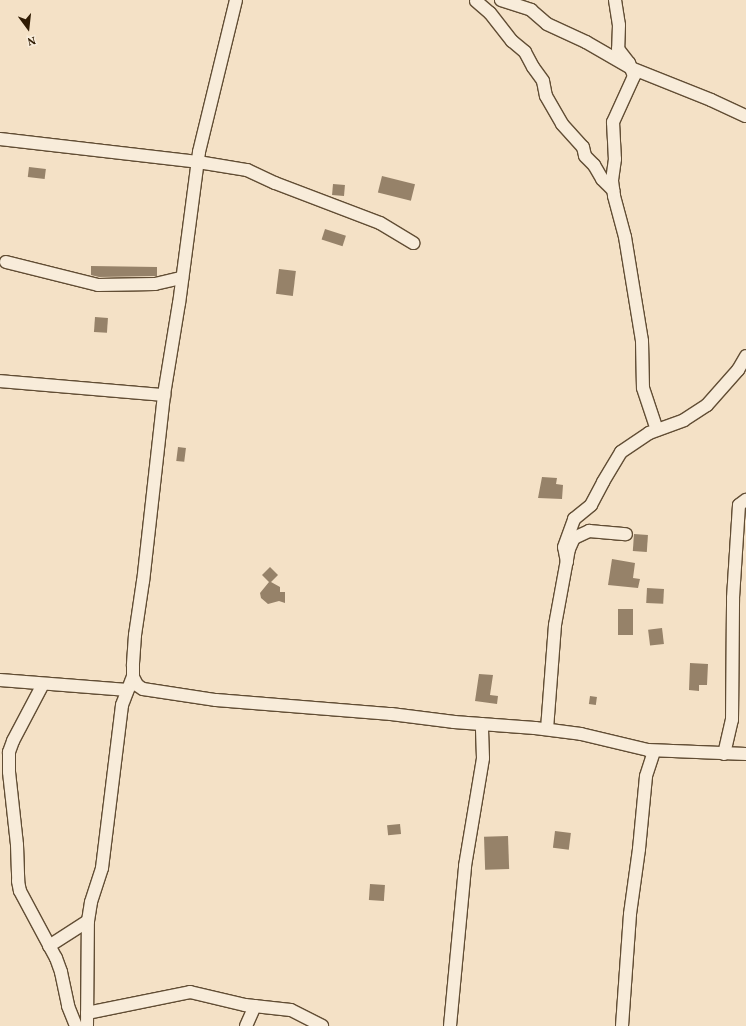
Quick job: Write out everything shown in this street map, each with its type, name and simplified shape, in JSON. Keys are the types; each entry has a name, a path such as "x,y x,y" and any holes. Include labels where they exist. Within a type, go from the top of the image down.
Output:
{"street":[{"path":"87,1026 88,921 91,902 102,868 122,705 133,677 135,635 143,581 164,395 198,162 215,83 236,0"},
{"path":"476,0 490,13 512,41 525,52 543,81 546,96 562,124 583,147 585,156 594,165 602,179 613,190"},
{"path":"500,0 531,10 546,24 586,42 631,68 711,100 746,116"},
{"path":"616,0 619,25 618,49 631,68 634,76 613,122 615,159 612,181 625,237 640,329 643,388 657,430"},
{"path":"0,139 198,162 247,170 282,186 380,223 413,243"},
{"path":"6,262 98,285 155,284 182,278"},
{"path":"567,562 564,547 574,520 591,505 621,452 649,433 684,420 707,405 738,370 746,356"},
{"path":"0,381 164,395"},
{"path":"724,754 732,720 733,598 739,505 746,500"},
{"path":"547,729 555,625 567,562 574,538 588,531 626,534"},
{"path":"133,677 136,685 143,688 216,700 391,714 482,724 547,729 581,734 654,751 746,754"},
{"path":"0,680 128,690"},
{"path":"43,684 13,741 8,762 18,845 18,881 20,891 61,972 68,1006 76,1026"},
{"path":"450,1026 465,866 483,758 482,724"},
{"path":"622,1026 630,914 639,849 646,776 654,751"},
{"path":"49,946 88,921"},
{"path":"87,1013 190,992 256,1006 291,1010 322,1026"},
{"path":"246,1026 256,1006"}],"building":[{"path":"29,167 46,169 45,179 28,177"},
{"path":"382,176 415,184 411,201 378,192"},
{"path":"333,184 345,185 344,196 332,195"},
{"path":"325,229 346,236 343,246 322,239"},
{"path":"91,266 157,267 157,276 99,277 91,275"},
{"path":"279,269 296,271 293,296 276,294"},
{"path":"95,317 108,318 107,333 94,332"},
{"path":"178,447 186,448 184,462 176,461"},
{"path":"542,477 557,478 556,484 563,485 562,499 538,498"},
{"path":"634,534 648,535 647,552 633,551"},
{"path":"612,559 635,563 633,578 640,579 638,588 608,585"},
{"path":"270,567 278,575 271,582 280,587 280,592 285,592 285,603 279,601 268,604 261,598 260,593 269,582 262,575"},
{"path":"647,588 664,589 663,604 646,603"},
{"path":"618,609 633,609 633,635 618,635"},
{"path":"662,628 664,644 650,646 648,630"},
{"path":"690,663 708,664 707,685 699,685 699,691 689,690"},
{"path":"479,674 493,675 490,695 498,696 497,704 475,701"},
{"path":"590,696 597,697 596,705 589,704"},
{"path":"400,824 401,834 388,835 387,825"},
{"path":"555,831 571,833 569,850 553,848"},
{"path":"508,836 509,869 485,870 484,837"},
{"path":"370,884 385,885 384,901 369,900"}]}
